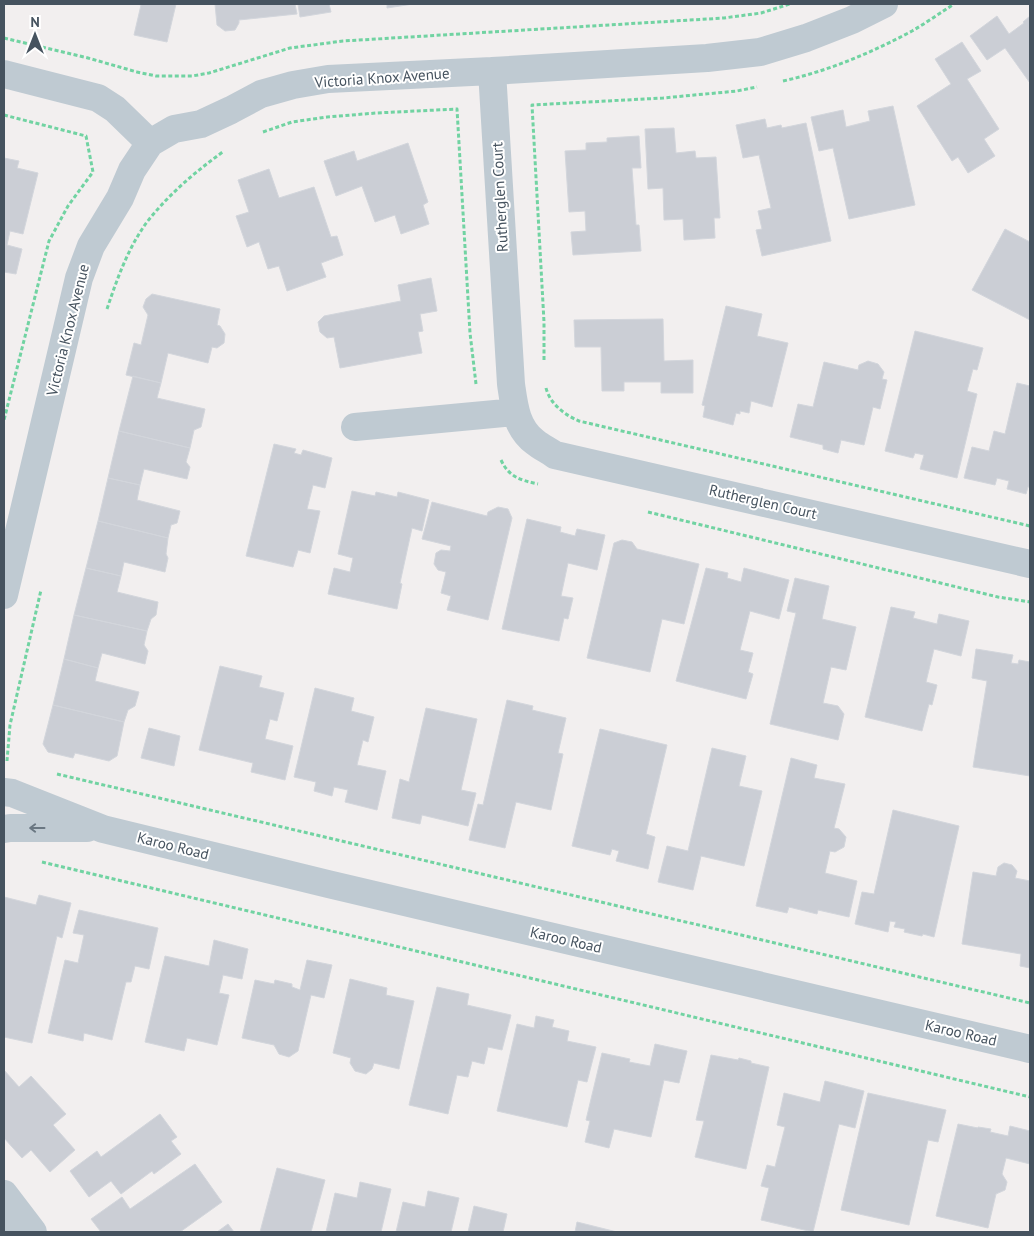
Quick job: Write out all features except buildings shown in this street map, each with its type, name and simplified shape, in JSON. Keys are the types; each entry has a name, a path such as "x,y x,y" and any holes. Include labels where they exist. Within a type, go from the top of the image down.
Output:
{"street":[{"name":"Victoria Knox Avenue","path":"4,595 10,541 79,278 91,246 120,198 132,170 150,143 174,129 201,124 261,94 293,85 328,79 492,72 707,58 760,52 806,38 852,20 884,4"},
{"name":"Rutherglen Court","path":"492,72 511,384 515,412 523,429 534,441 555,455 1030,564"},
{"path":"4,74 98,98 115,109 150,143"},
{"path":"355,427 515,412"},
{"name":"Karoo Road","path":"4,792 12,793 103,828 328,884 1030,1049"},
{"name":"Karoo Road","path":"4,829 103,828"},
{"path":"4,1194 20,1227"}],"path":[{"path":"4,38 156,76 192,76 209,73 280,50 314,44 724,18 762,13 790,4"},
{"path":"532,104 544,322 544,362"},
{"path":"255,135 292,122 327,117 457,109 470,333 478,392"},
{"path":"4,115 86,136"},
{"path":"105,316 129,252 146,223 198,169 227,149"},
{"path":"545,383 547,392 564,414 579,421 1030,526"},
{"path":"501,460 505,468 519,480 547,486"},
{"path":"640,510 998,597 1030,602"},
{"path":"7,762 10,725 41,588"},
{"path":"55,774 1030,1003"},
{"path":"40,862 1030,1097"}]}
